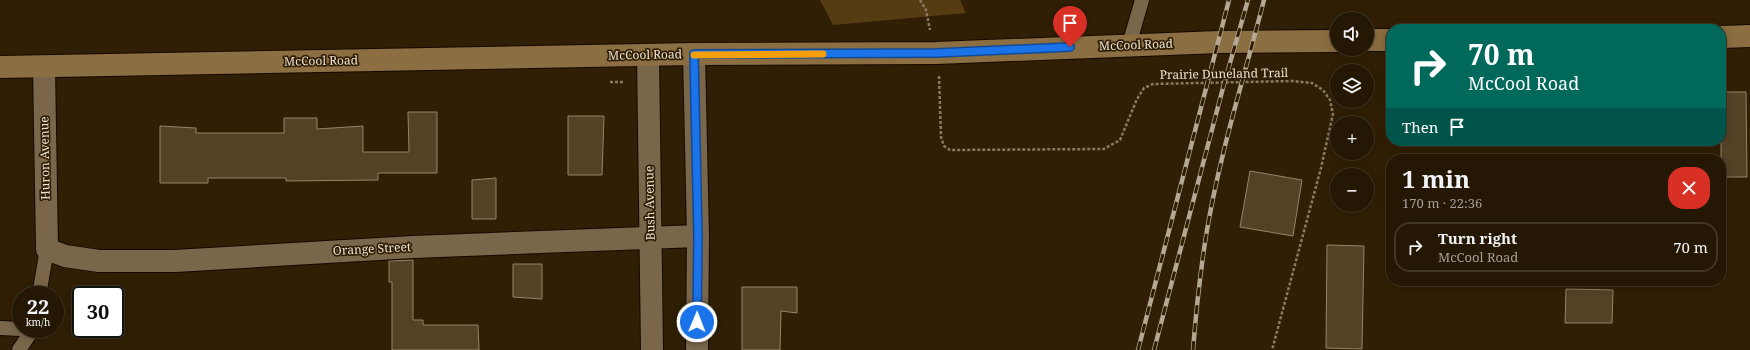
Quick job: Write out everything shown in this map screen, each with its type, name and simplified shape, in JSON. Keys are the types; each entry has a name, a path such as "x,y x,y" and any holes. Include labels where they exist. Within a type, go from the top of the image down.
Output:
{"street":[{"path":"1726,37 1750,36"},
{"path":"1374,40 1386,40"},
{"name":"McCool Road","path":"0,67 694,54 936,53 1219,42 1330,41"},
{"path":"694,54 698,236 697,350"},
{"name":"Bush Avenue","path":"648,55 652,350"},
{"name":"Huron Avenue","path":"44,67 47,249"},
{"name":"Orange Street","path":"47,249 65,256 99,261 175,261 413,247 698,236"}],"lane":[{"path":"1129,45 1142,0"},
{"path":"41,286 47,249"},
{"path":"0,328 12,329"},
{"path":"20,350 27,338"}],"path":[{"name":"Prairie Duneland Trail","path":"920,0 926,10 936,53 939,77 941,137 944,146 950,150 1104,149 1120,140 1137,98 1144,88 1153,84 1292,82 1312,83 1322,90 1330,100 1333,114 1321,168 1272,350"}],"shaded area":[{"path":"820,0 960,0 966,13 833,25"}],"building":[{"path":"1726,92 1746,92 1747,177 1726,177 1726,154 1721,154 1721,146 1726,146"},
{"path":"408,112 437,112 437,173 378,173 378,180 286,181 286,178 208,178 208,183 160,183 160,126 196,128 196,133 284,133 284,118 317,118 317,129 363,126 363,152 409,152"},
{"path":"568,116 604,116 602,175 568,175"},
{"path":"1250,171 1302,180 1293,236 1240,227"},
{"path":"496,178 496,219 472,219 472,180"},
{"path":"1327,245 1364,246 1362,349 1326,348"},
{"path":"413,260 413,320 423,320 423,325 478,325 479,350 392,350 392,282 389,282 389,261"},
{"path":"513,264 542,264 542,299 513,297"},
{"path":"742,287 797,287 797,313 781,311 780,350 742,350"},
{"path":"1566,289 1613,290 1612,323 1565,323"}],"railway":[{"path":"1138,350 1229,0"},
{"path":"1154,350 1224,84 1248,0"},
{"path":"1193,350 1202,264 1211,206 1264,0"}],"slow traffic":[{"path":"694,55 823,54"}],"route":[{"path":"697,322 698,236 694,54 936,53 1070,47"}]}
